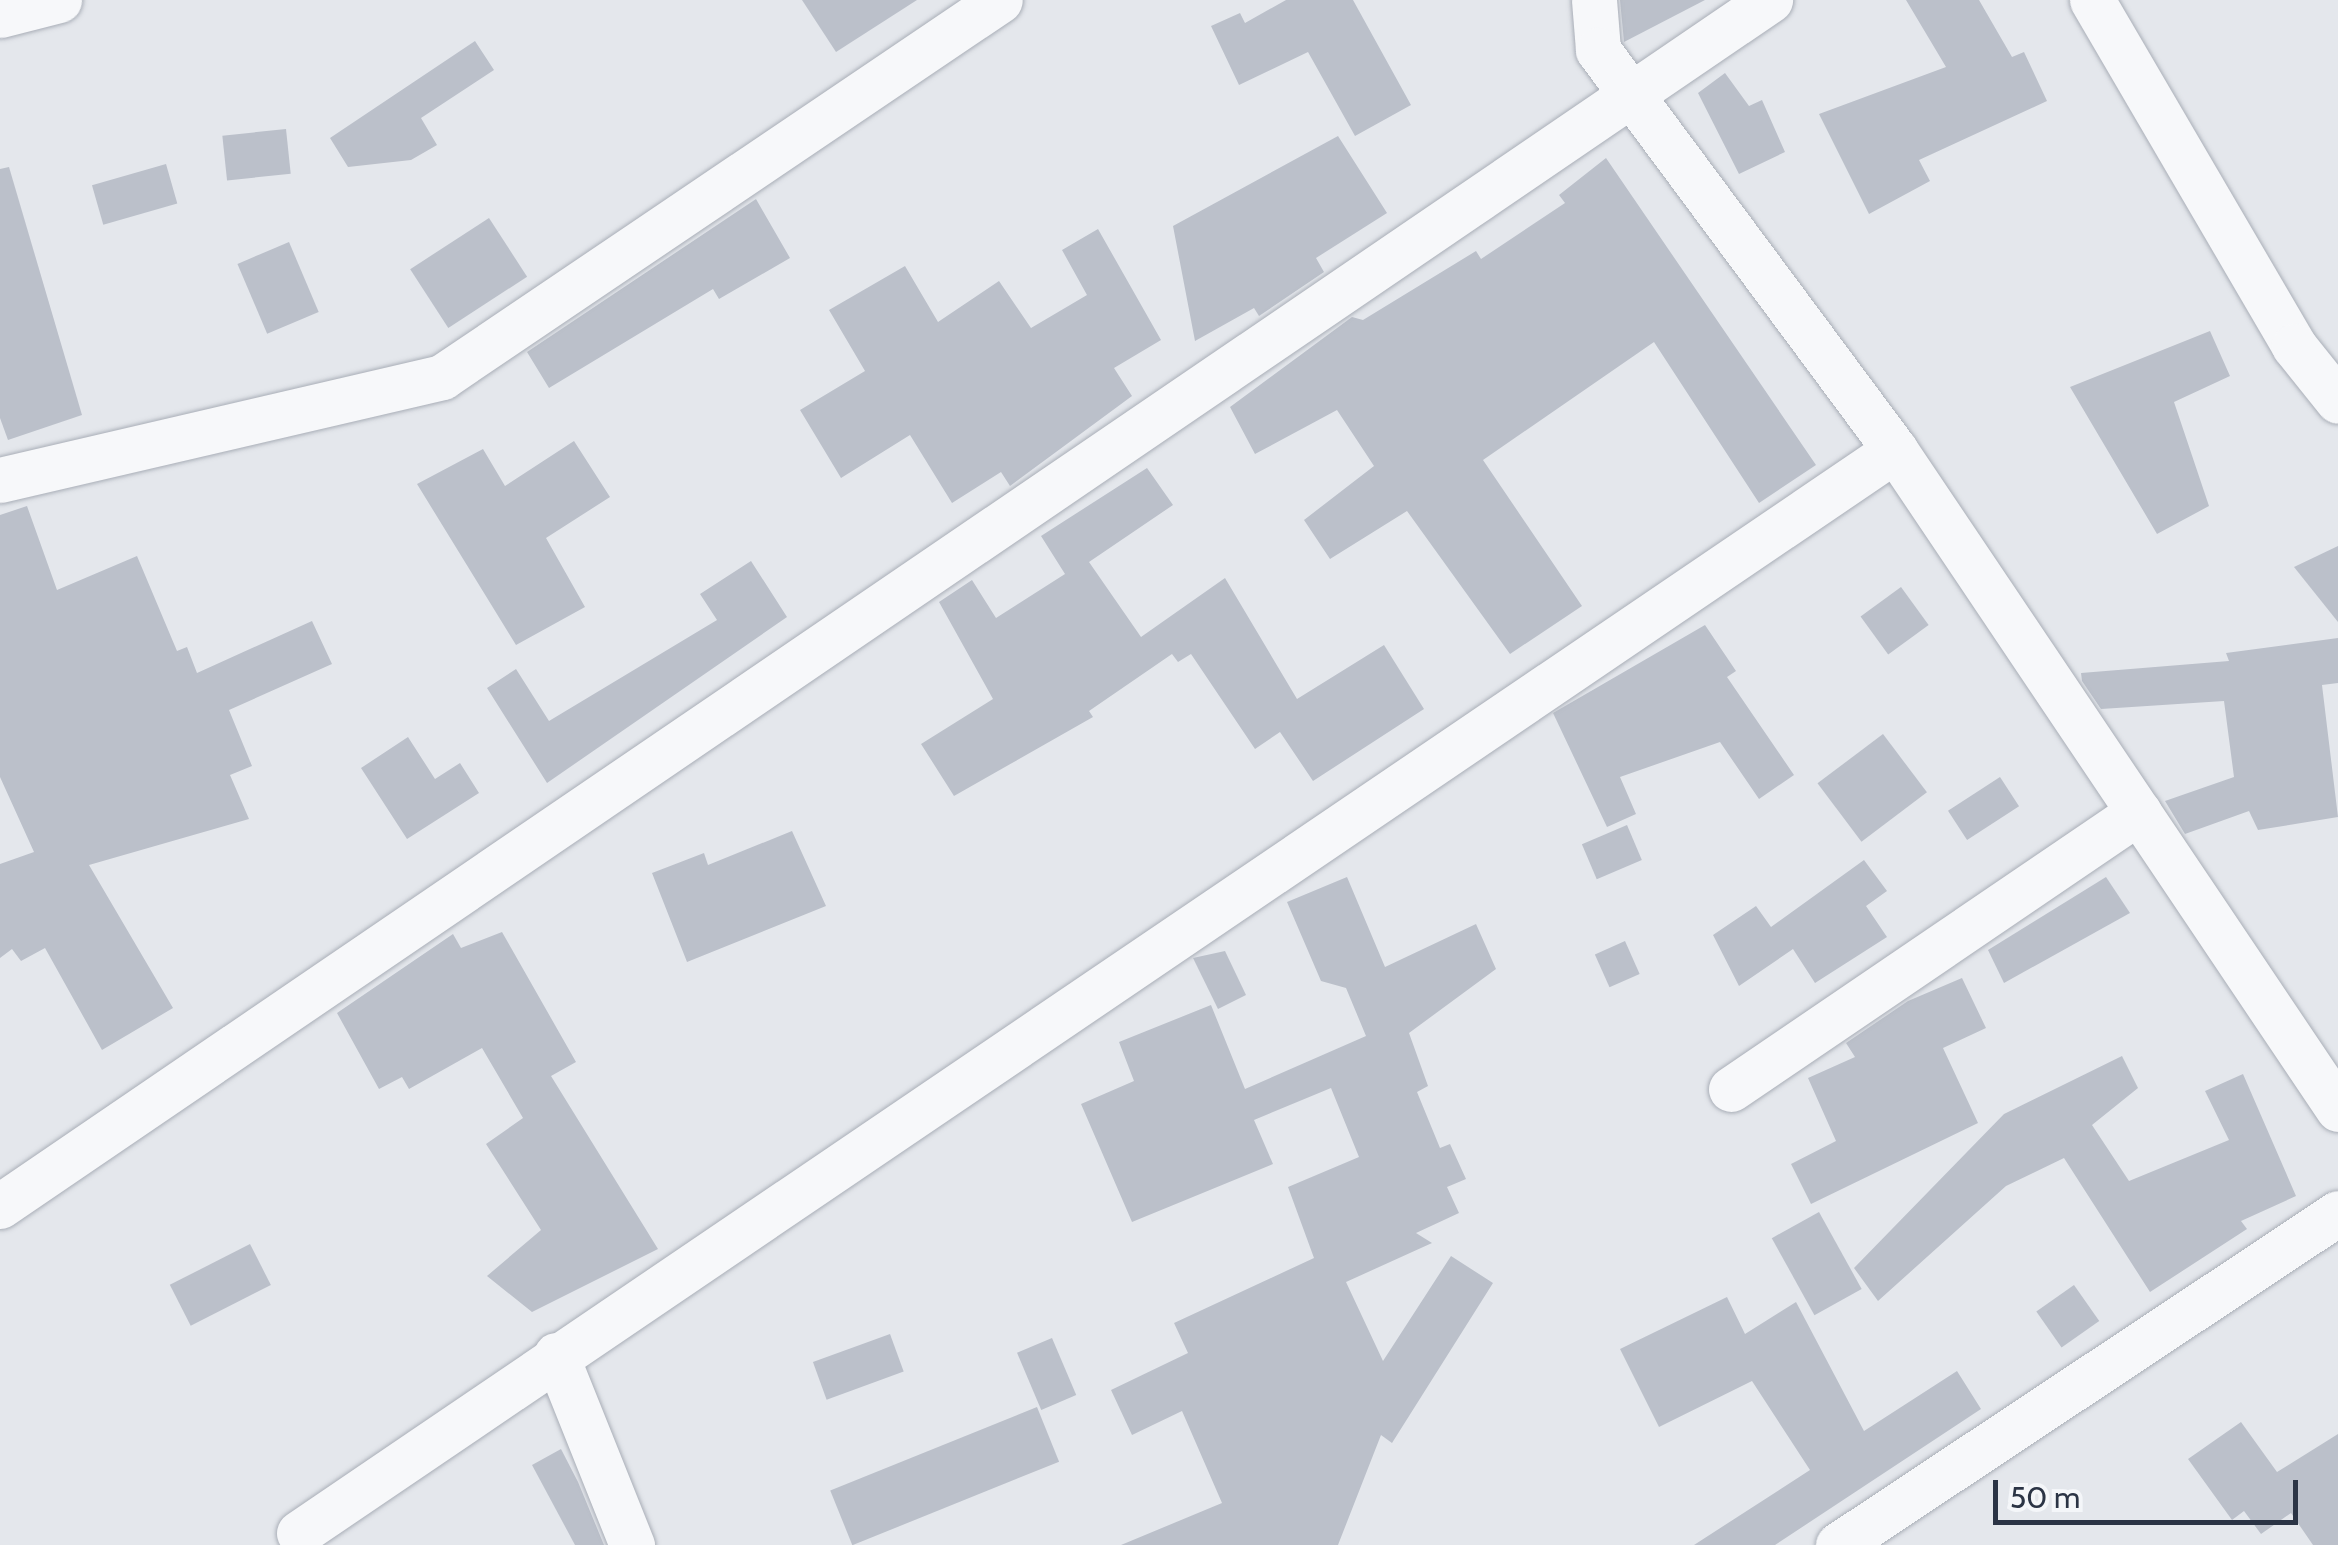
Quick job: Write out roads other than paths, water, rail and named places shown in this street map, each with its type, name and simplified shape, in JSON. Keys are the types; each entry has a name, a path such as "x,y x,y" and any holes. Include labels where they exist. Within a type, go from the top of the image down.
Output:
{"street":[{"path":"0,15 58,0"},
{"path":"0,480 442,377 1000,0"},
{"path":"1594,0 1598,50 1896,450 2338,1109"},
{"path":"0,1206 1770,0"},
{"path":"2092,0 2294,346 2338,402"},
{"path":"299,1534 556,1355 1896,450"},
{"path":"1731,1089 2139,812"},
{"path":"1838,1545 2338,1213"},
{"path":"556,1355 632,1545"}]}
